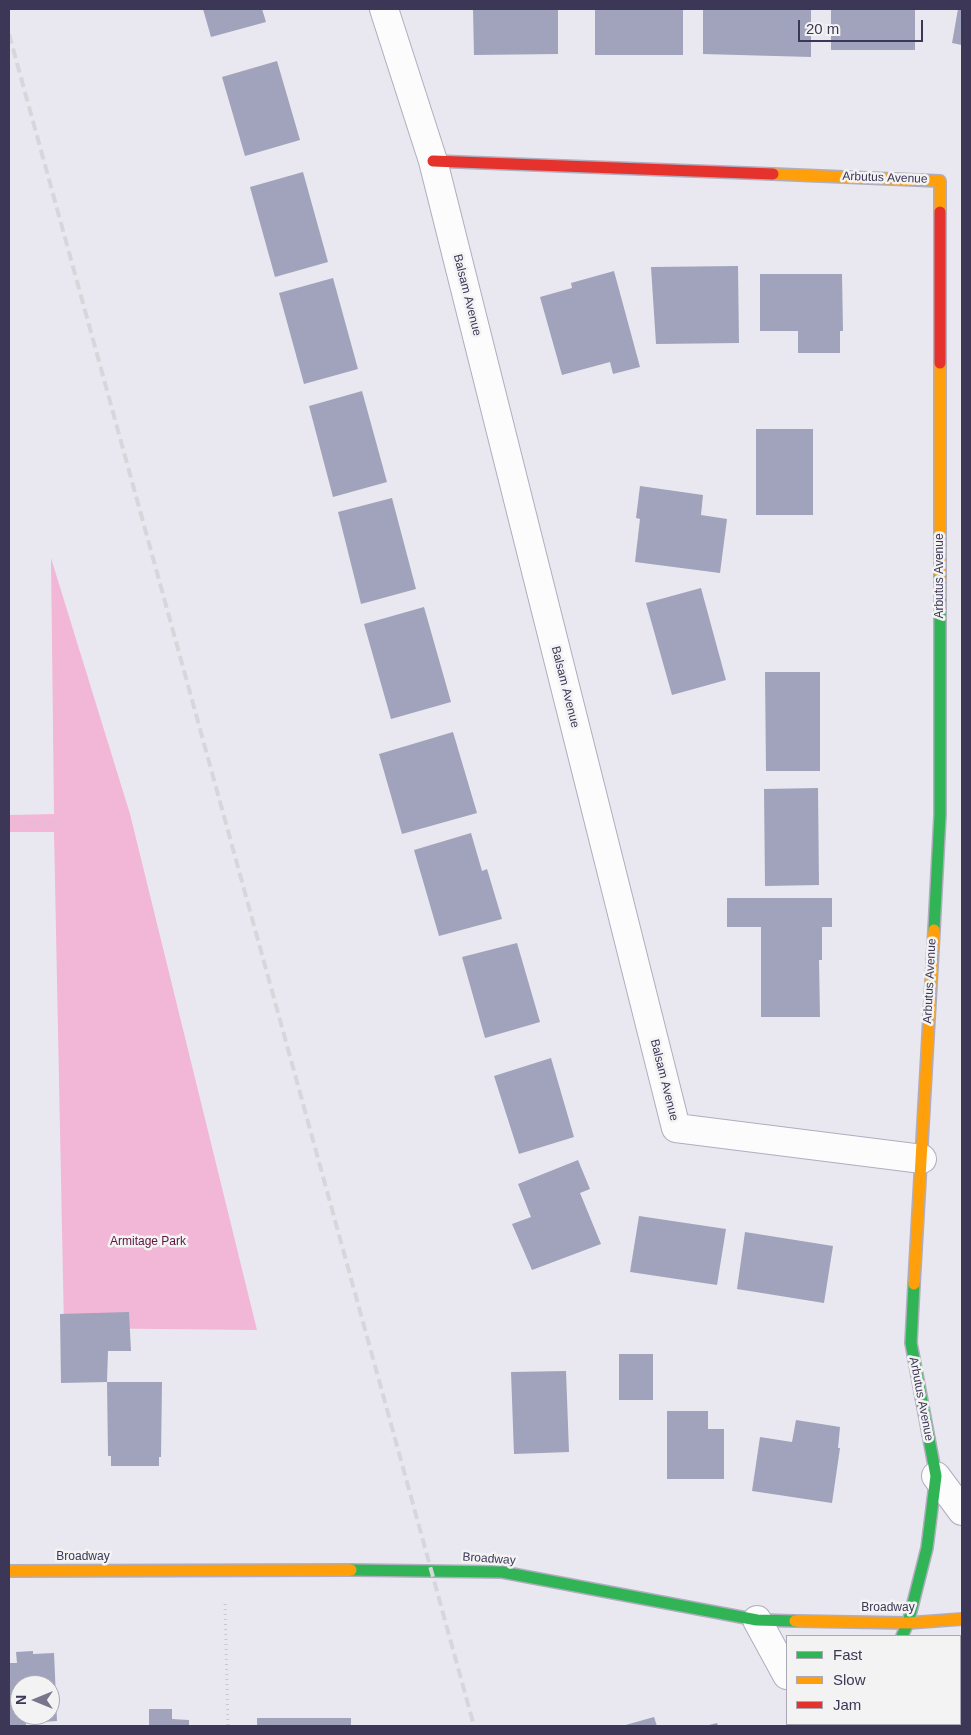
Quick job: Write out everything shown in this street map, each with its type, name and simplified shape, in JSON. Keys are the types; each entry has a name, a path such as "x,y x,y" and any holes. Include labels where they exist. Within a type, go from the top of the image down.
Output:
{"street":[{"name":"Balsam Avenue","path":"384,9 433,161 676,1128 922,1159"},
{"name":"Arbutus Avenue","path":"433,161 940,181 940,815 924,1065 922,1159 911,1343 936,1476 927,1548 908,1623 902,1635"},
{"name":"Arbutus Avenue","path":"936,1476 962,1511"},
{"name":"Broadway","path":"9,1571 224,1569 502,1572 757,1620 908,1623 962,1618"},
{"path":"757,1620 786,1673"}],"path":[{"path":"9,823 56,823"},
{"path":"224,1569 228,1726"}],"green space":[{"name":"Armitage Park","path":"51,558 130,814 257,1330 64,1328 54,832 9,832 9,815 54,814"}],"building":[{"path":"203,9 262,9 266,22 211,37"},
{"path":"473,9 558,9 558,54 474,55"},
{"path":"595,9 683,9 683,55 595,55"},
{"path":"703,9 811,9 811,57 703,54"},
{"path":"831,9 915,9 915,50 831,50"},
{"path":"958,9 962,9 962,45 952,43"},
{"path":"277,61 300,140 245,156 222,77"},
{"path":"303,172 328,262 275,277 250,187"},
{"path":"738,266 739,343 656,344 651,267"},
{"path":"614,271 640,367 613,374 610,362 562,375 540,297 572,288 571,283"},
{"path":"760,274 842,274 843,331 840,331 840,353 798,353 798,331 760,331"},
{"path":"333,278 358,369 304,384 279,293"},
{"path":"362,391 387,482 333,497 309,406"},
{"path":"756,429 813,429 813,515 756,515"},
{"path":"640,486 703,495 701,515 727,519 720,573 635,562 640,519 636,518"},
{"path":"392,498 416,589 361,604 338,512"},
{"path":"701,588 726,680 672,695 646,603"},
{"path":"424,607 451,702 391,719 364,624"},
{"path":"765,672 820,672 820,771 766,771"},
{"path":"453,732 477,813 402,834 379,754"},
{"path":"818,788 819,885 765,886 764,789"},
{"path":"471,833 482,871 487,869 502,919 439,936 414,850"},
{"path":"727,898 832,898 832,927 822,927 822,960 819,960 820,1017 761,1017 761,927 727,927"},
{"path":"517,943 540,1022 485,1038 462,957"},
{"path":"551,1058 574,1137 519,1154 494,1076"},
{"path":"578,1160 590,1189 580,1193 601,1244 532,1270 512,1224 531,1217 518,1184"},
{"path":"639,1216 726,1229 717,1285 630,1272"},
{"path":"745,1232 833,1246 824,1303 737,1289"},
{"path":"129,1312 131,1351 108,1351 107,1382 61,1383 60,1314"},
{"path":"619,1354 653,1354 653,1400 619,1400"},
{"path":"566,1371 569,1452 514,1454 511,1372"},
{"path":"107,1382 162,1382 161,1457 159,1457 159,1466 111,1466 111,1456 108,1456"},
{"path":"667,1411 708,1411 708,1429 724,1429 724,1479 667,1479"},
{"path":"796,1420 840,1427 838,1448 840,1448 832,1503 752,1491 760,1437 792,1442"},
{"path":"33,1651 33,1654 54,1653 55,1675 10,1675 10,1725 26,1726 9,1726 9,1663 17,1663 16,1652"},
{"path":"149,1709 172,1709 172,1719 189,1720 189,1726 149,1726"},
{"path":"654,1717 657,1726 622,1726"},
{"path":"257,1718 351,1718 351,1726 257,1726"},
{"path":"717,1723 718,1726 705,1726"}],"railway":[{"path":"9,34 474,1726"}],"traffic: fast":[{"path":"934,930 940,815 940,574"},
{"path":"902,1635 908,1623 927,1548 936,1476 911,1343 914,1284"},
{"path":"351,1570 502,1572 757,1620 795,1621"}],"traffic: slow":[{"path":"773,174 940,181 940,212"},
{"path":"940,363 940,574"},
{"path":"914,1284 934,930"},
{"path":"9,1571 351,1570"},
{"path":"795,1621 908,1623 962,1619"}],"traffic: jam":[{"path":"433,161 773,174"},
{"path":"940,212 940,363"}]}
